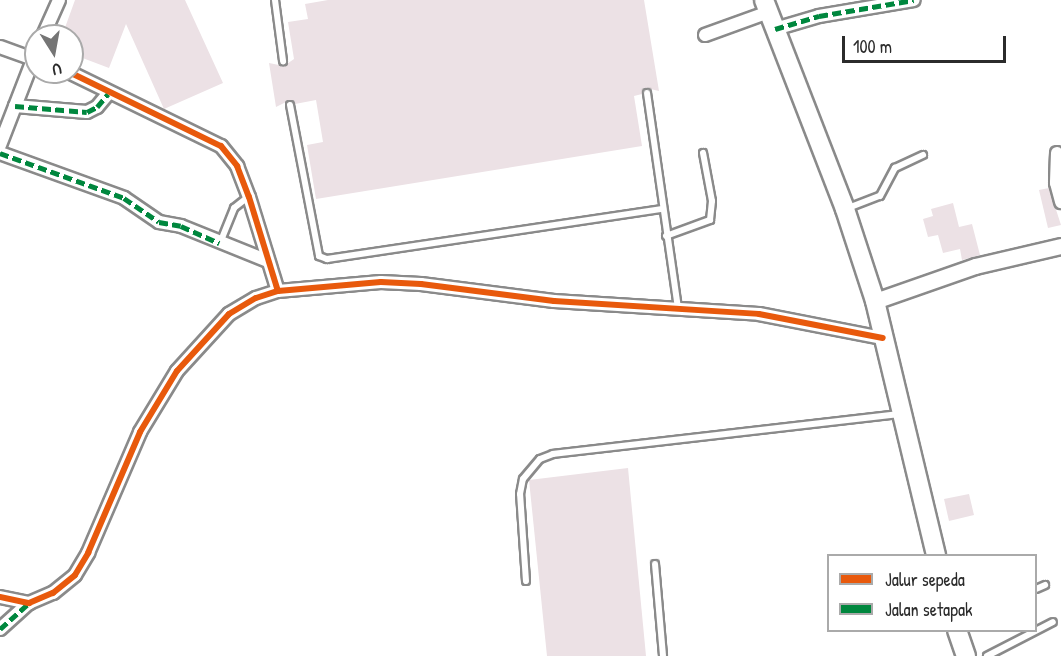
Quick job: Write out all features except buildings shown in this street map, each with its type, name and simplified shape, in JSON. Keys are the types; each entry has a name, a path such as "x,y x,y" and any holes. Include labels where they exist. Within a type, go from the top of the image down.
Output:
{"main road":[{"path":"770,14 845,209 875,301 936,554"},
{"path":"958,632 966,656"}],"street":[{"path":"48,24 59,0"},
{"path":"705,34 770,14 914,0"},
{"path":"0,47 24,52"},
{"path":"84,80 108,94 221,146 237,166 278,291"},
{"path":"0,145 24,83"},
{"path":"15,106 87,112 97,107 108,94"},
{"path":"0,153 124,198 159,222 181,226 268,261"},
{"path":"1058,153 1056,183 1061,202"},
{"path":"875,301 975,266 1061,246"},
{"path":"0,629 29,603 65,585 80,567 140,432 177,371 229,314 256,298 278,291 381,282 554,301 785,317 883,338"},
{"path":"0,597 29,603"}],"lane":[{"path":"275,0 283,61"},
{"path":"647,93 678,308"},
{"path":"290,105 319,256 327,259 662,209"},
{"path":"666,236 710,220 712,201 703,153"},
{"path":"845,209 880,196 895,168 923,154"},
{"path":"219,243 234,208 249,197"},
{"path":"526,581 520,494 523,478 540,459 553,454 902,414"},
{"path":"655,564 663,656"},
{"path":"1037,588 1045,585"},
{"path":"1037,630 1053,622"},
{"path":"987,656 1034,632"}],"marked path":[{"path":"775,29 819,16 914,0"},
{"path":"15,106 87,112 97,107 108,94"},
{"path":"0,153 124,198 159,222 181,226 219,243"},
{"path":"0,629 29,603"}],"cycle path":[{"path":"84,79 221,146 237,166 278,291"},
{"path":"0,597 29,603 53,593 75,575 88,553 140,432 177,371 229,314 256,298 278,291 381,282 421,284 554,301 759,314 883,338"}]}
